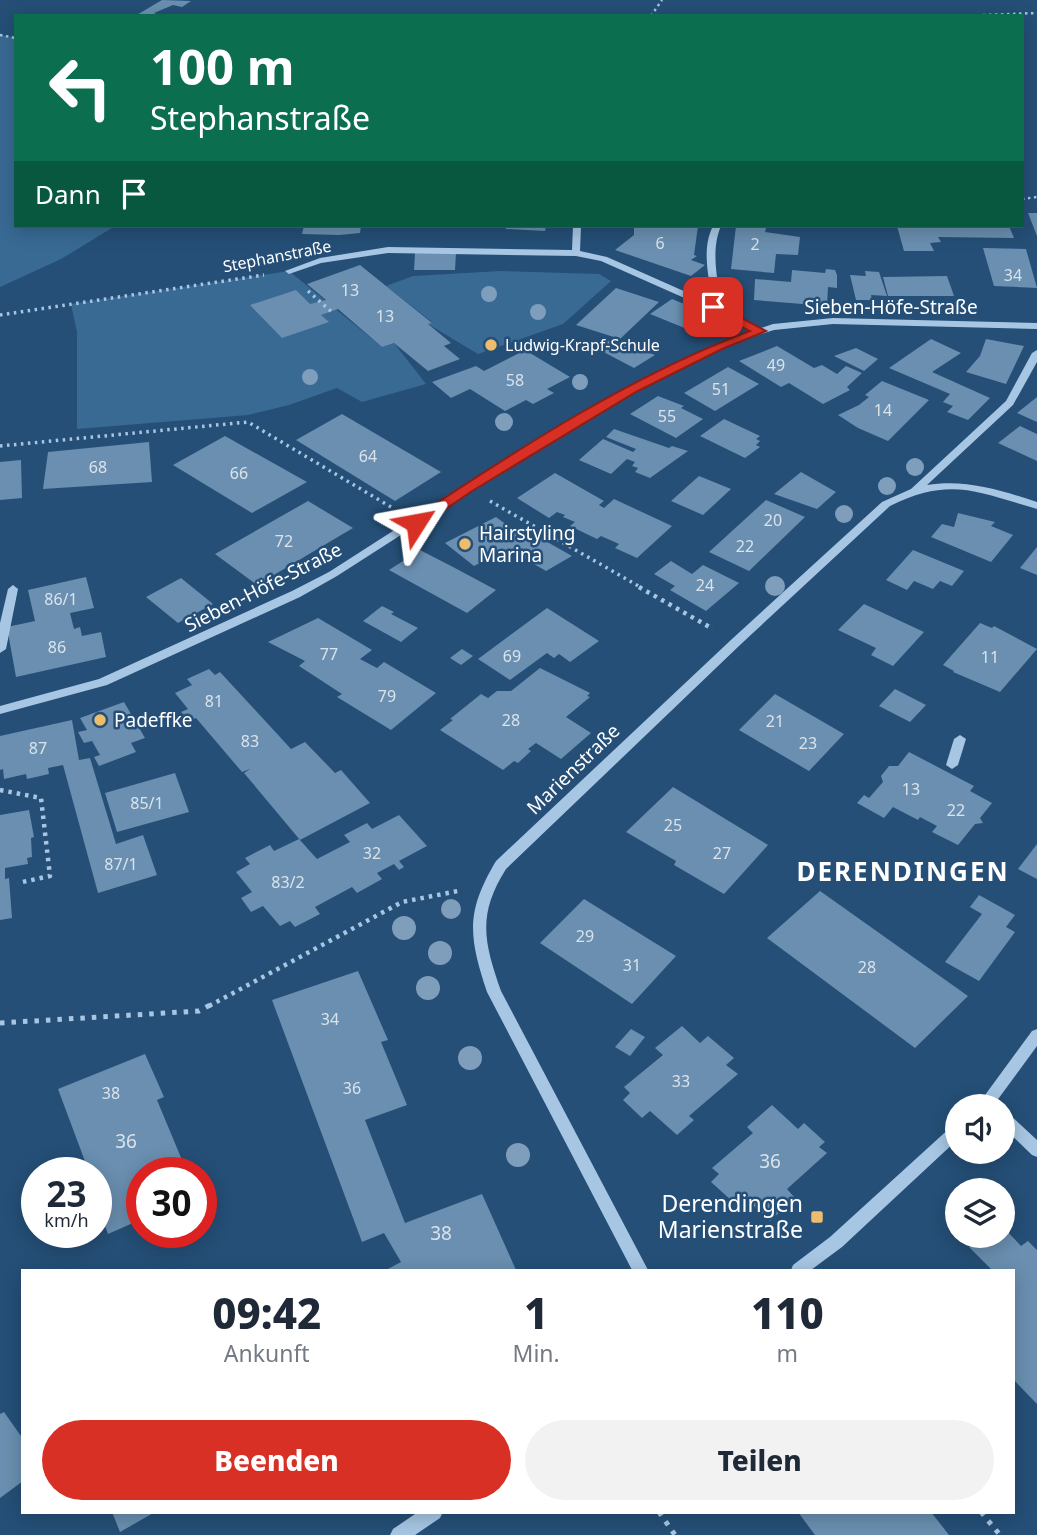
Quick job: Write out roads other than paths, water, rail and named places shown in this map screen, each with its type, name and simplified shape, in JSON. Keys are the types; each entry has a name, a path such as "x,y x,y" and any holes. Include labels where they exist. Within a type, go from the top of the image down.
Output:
{"street":[{"path":"576,253 577,228"},
{"path":"716,228 712,235 714,288 718,310"},
{"name":"Stephanstraße","path":"288,271 320,261 388,250 576,253 604,259 760,331"},
{"name":"Sieben-Höfe-Straße","path":"0,710 103,682 264,610 333,574 467,488 632,389 717,347 760,331 773,327 833,321 1037,326"},
{"path":"916,489 1010,403 1037,353"},
{"name":"Marienstraße","path":"639,1269 494,992 481,954 478,934 479,915 487,886 501,865 886,504 916,489 932,486 985,488 1037,506"},
{"path":"0,649 13,589"},
{"path":"952,765 960,739"},
{"path":"995,1094 1037,1035"},
{"path":"1015,1129 1037,1150"},
{"path":"800,1269 836,1241 945,1142"},
{"path":"399,1535 430,1514"}],"place":[{"name":"Ludwig-Krapf-Schule","path":"491,345"},
{"name":"Hairstyling Marina","path":"465,544"},
{"name":"Padeffke","path":"100,720"},
{"name":"Derendingen Marienstraße","path":"817,1217"}],"district":[{"name":"DERENDINGEN","path":"903,872"}]}
